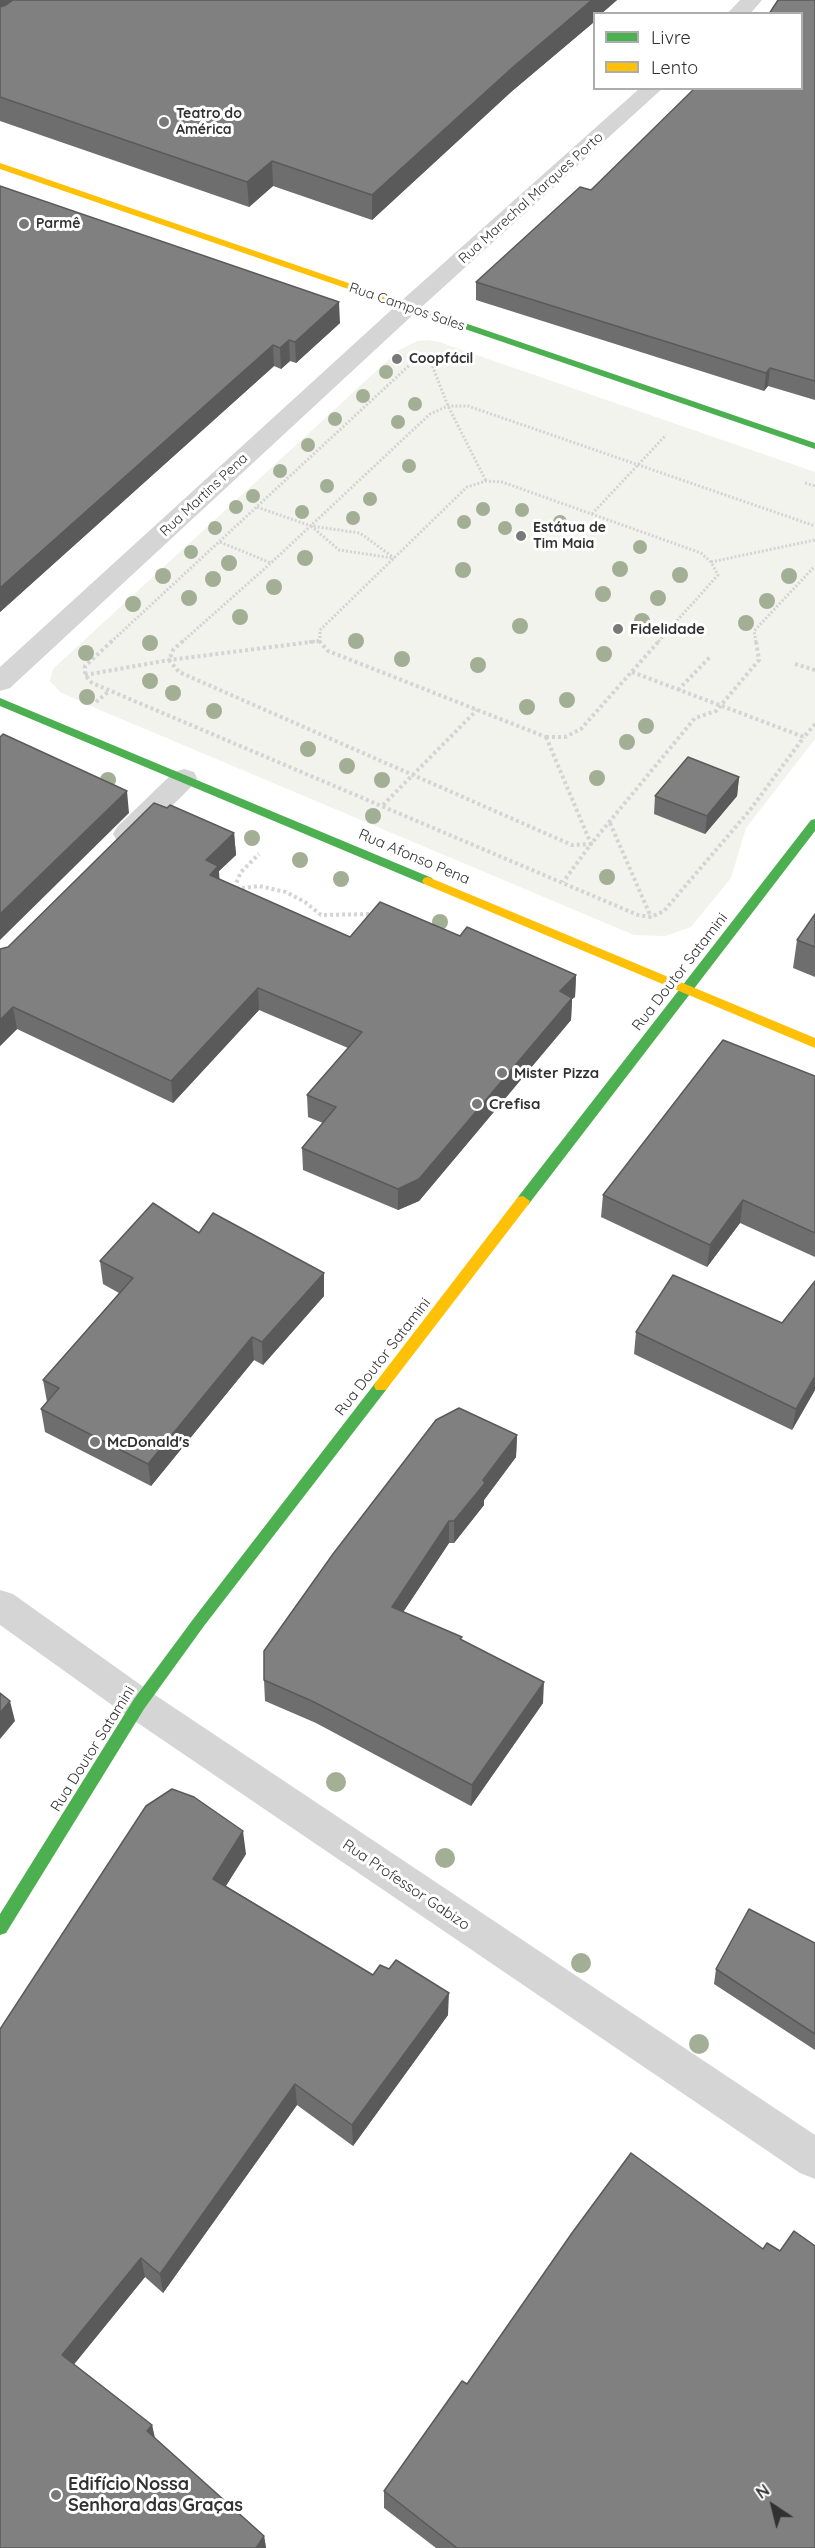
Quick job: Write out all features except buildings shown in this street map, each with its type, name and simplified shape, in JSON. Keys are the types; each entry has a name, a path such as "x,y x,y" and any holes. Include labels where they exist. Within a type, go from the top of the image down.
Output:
{"street":[{"path":"739,12 752,0"},
{"name":"Rua Marechal Marques Porto","path":"408,307 651,90"},
{"name":"Rua Campos Sales","path":"0,166 815,446"},
{"name":"Rua Martins Pena","path":"0,682 408,307"},
{"name":"Rua Afonso Pena","path":"0,702 815,1043"},
{"name":"Rua Doutor Satamini","path":"0,1928 139,1704 206,1612 815,823"},
{"name":"Rua Professor Gabizo","path":"0,1605 139,1704 815,2159"}],"lane":[{"path":"110,852 184,778"}],"path":[{"path":"428,355 448,406 486,481"},
{"path":"434,356 428,355 414,361 85,666 85,675 92,683 638,915 651,917 664,911 750,810 815,724"},
{"path":"168,660 173,650 271,563 430,414 448,406 468,406 815,525"},
{"path":"592,514 666,435 655,431"},
{"path":"486,481 502,482 701,553 711,562 718,574 581,729 565,737 546,737 328,651 319,641 320,630 467,487 486,481"},
{"path":"804,482 815,486"},
{"path":"257,507 311,526 360,533 394,558"},
{"path":"311,526 339,550 394,558"},
{"path":"711,562 815,540"},
{"path":"220,542 271,563"},
{"path":"563,882 591,844 695,718 716,711 759,660 754,631 815,566"},
{"path":"85,675 168,660 319,641"},
{"path":"678,690 711,656"},
{"path":"168,660 179,672 412,776 572,845 591,844"},
{"path":"795,664 815,670"},
{"path":"632,672 804,737"},
{"path":"92,706 109,691"},
{"path":"383,805 477,710"},
{"path":"546,737 591,844"},
{"path":"610,823 651,917"},
{"path":"234,889 259,886 286,892 305,902 321,915 353,916 384,913"}],"shaded area":[{"path":"428,340 815,472 815,739 746,828 731,878 691,927 665,936 634,935 100,710 60,692 50,681 53,669 399,350 417,341"}],"traffic: fast":[{"path":"386,299 815,446"},
{"path":"0,702 428,881"},
{"path":"523,1201 815,823"},
{"path":"0,1928 139,1704 199,1622 381,1386"}],"traffic: slow":[{"path":"0,166 386,299"},
{"path":"428,881 815,1043"},
{"path":"381,1386 523,1201"}],"place":[{"name":"Teatro do América","path":"164,122"},
{"name":"Parmê","path":"24,224"},
{"name":"Coopfácil","path":"397,359"},
{"name":"Estátua de Tim Maia","path":"521,536"},
{"name":"Fidelidade","path":"618,629"},
{"name":"Mister Pizza","path":"502,1073"},
{"name":"Crefisa","path":"477,1104"},
{"name":"McDonald's","path":"95,1442"},
{"name":"Edifício Nossa Senhora das Graças","path":"56,2495"}]}
